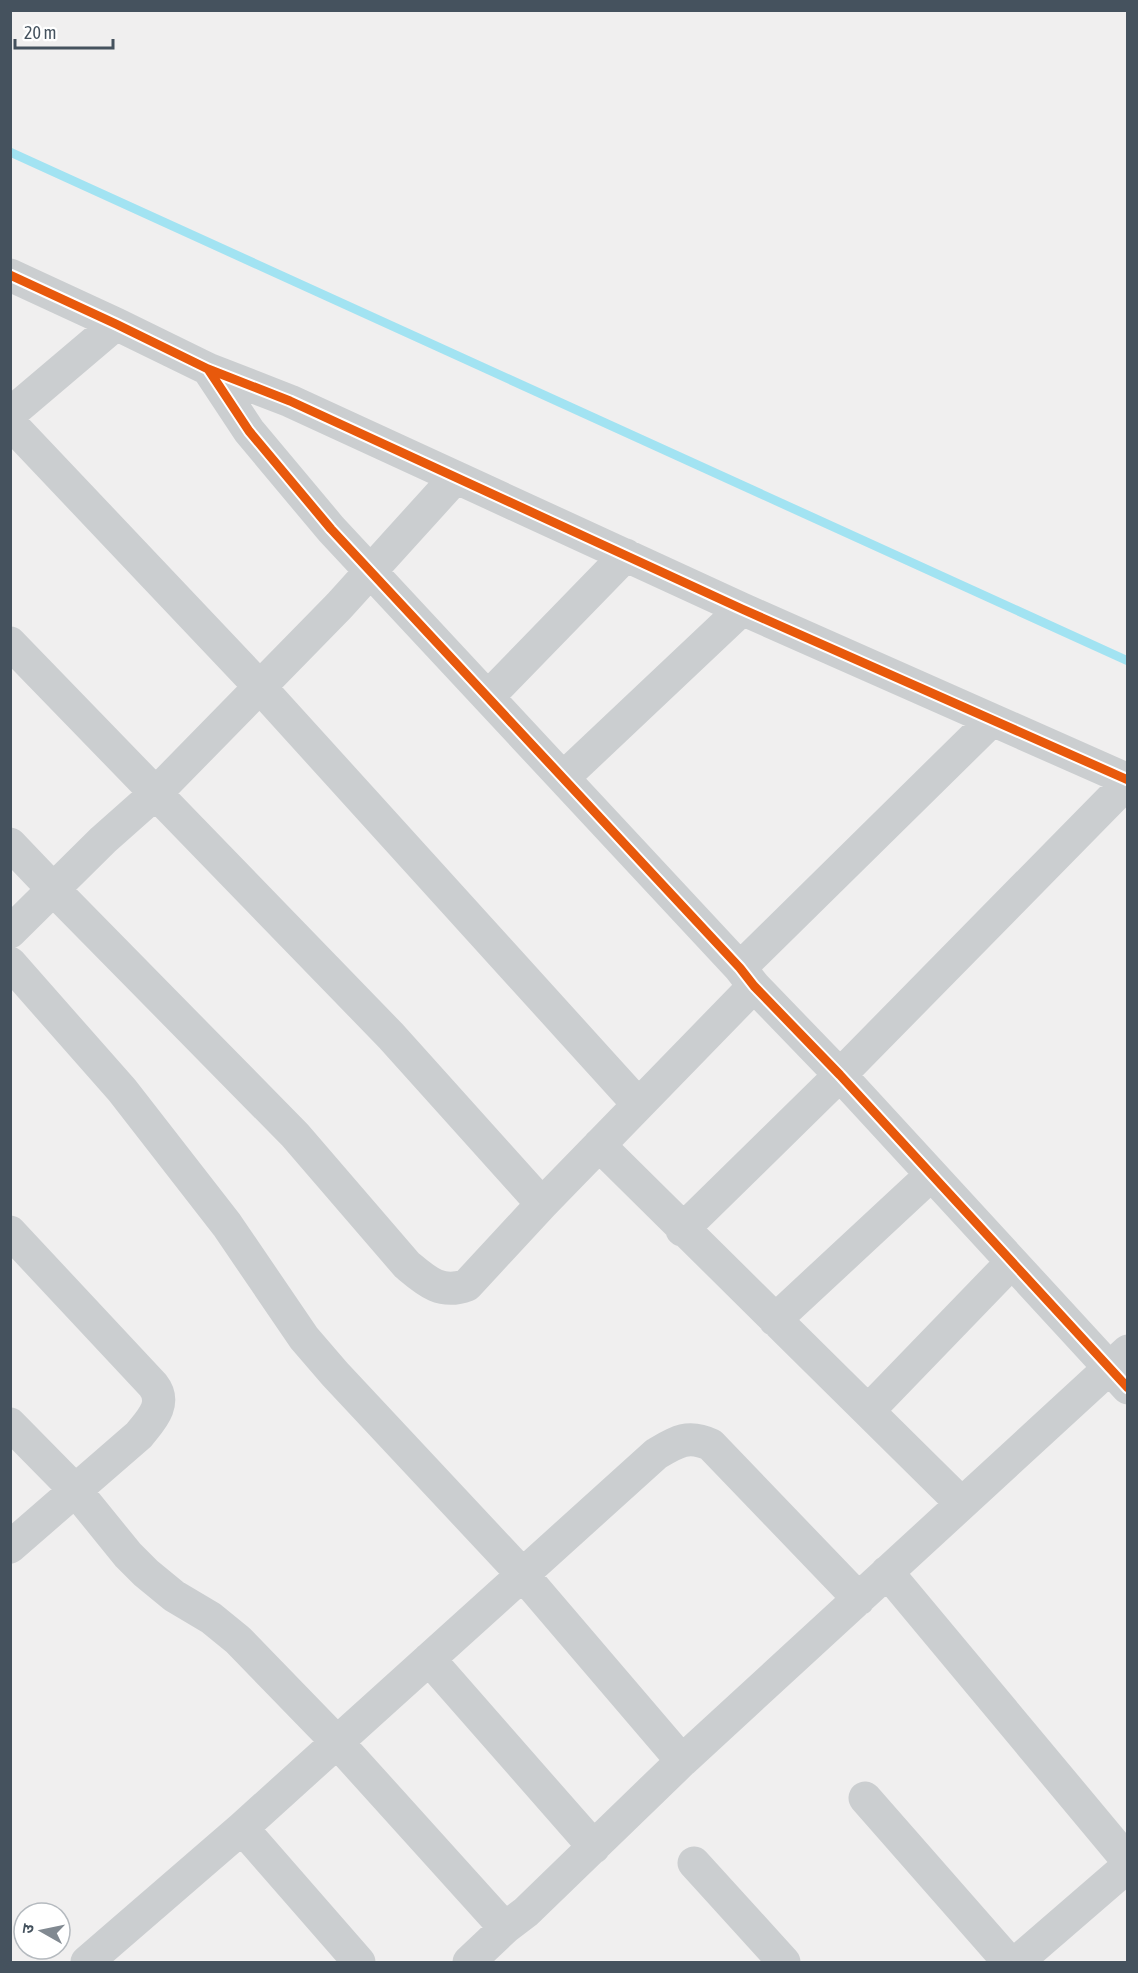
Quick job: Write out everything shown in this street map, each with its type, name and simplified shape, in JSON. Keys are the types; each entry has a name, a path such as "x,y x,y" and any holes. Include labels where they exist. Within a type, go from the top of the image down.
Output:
{"street":[{"path":"10,275 208,369 290,401 742,609 1128,781 840,1075 682,1230"},
{"path":"10,414 116,324"},
{"path":"208,369 249,431 330,530 1012,1262 1121,1369 961,1503 682,1761 526,1912 505,1928 469,1962"},
{"path":"10,423 259,686 638,1104"},
{"path":"10,932 52,889 156,793 339,606 455,478"},
{"path":"488,697 626,555"},
{"path":"563,778 742,609"},
{"path":"10,643 391,1035 542,1204"},
{"path":"10,844 295,1135 407,1265 427,1282 443,1288 456,1289 467,1285 638,1104 747,977 992,720"},
{"path":"10,963 122,1090 227,1225 304,1338 523,1575 682,1761"},
{"path":"599,1145 682,1230 961,1503"},
{"path":"774,1320 931,1175"},
{"path":"10,1232 153,1386 159,1396 159,1405 155,1414 138,1435 10,1547"},
{"path":"868,1412 1012,1262"},
{"path":"10,1424 76,1491 128,1555 146,1573 174,1596 210,1618 238,1640 337,1742 505,1928"},
{"path":"87,1962 242,1828 656,1454 686,1439 699,1440 711,1445 859,1599"},
{"path":"887,1572 1128,1861"},
{"path":"429,1659 594,1847"},
{"path":"865,1798 1009,1962"},
{"path":"242,1828 359,1962"},
{"path":"694,1863 784,1962"},
{"path":"1017,1962 1128,1866"}],"waterway":[{"path":"10,152 1128,661"}],"cycle path":[{"path":"10,275 208,369 290,401 742,609 1128,780"},
{"path":"208,369 249,431 331,529 1128,1388"}]}
